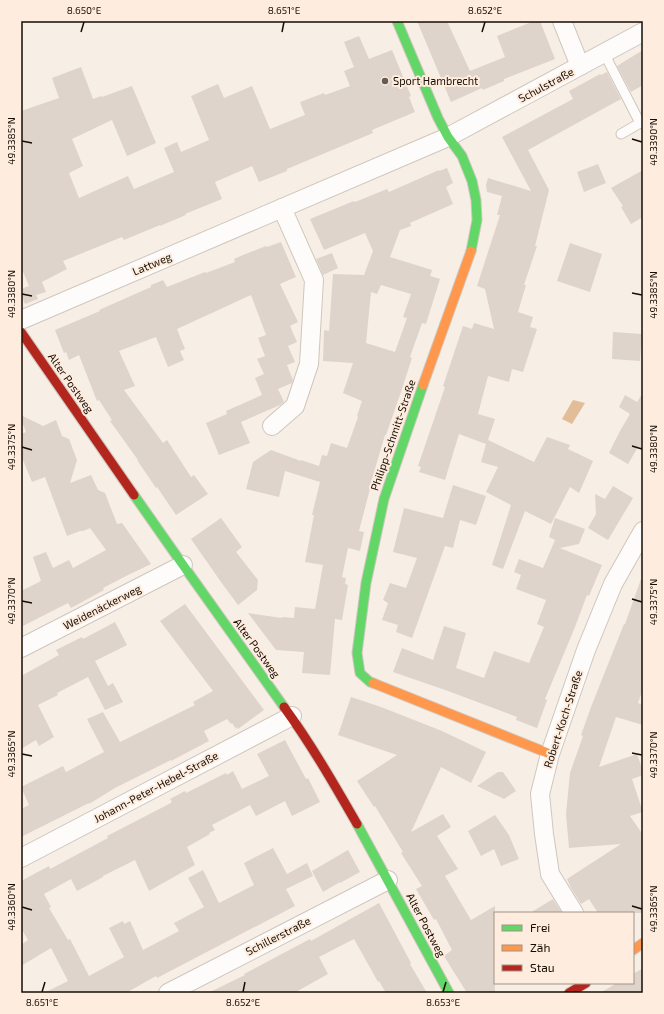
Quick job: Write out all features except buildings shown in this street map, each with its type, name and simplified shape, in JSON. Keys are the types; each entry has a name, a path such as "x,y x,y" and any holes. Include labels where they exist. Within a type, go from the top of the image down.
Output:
{"street":[{"name":"Philipp-Schmitt-Straße","path":"397,21 438,118 448,137 462,156 472,182 476,200 477,220 470,255 421,390 384,499 366,583 357,653 360,673 370,682 550,754"},
{"path":"562,21 580,66"},
{"name":"Schulstraße","path":"448,137 643,32"},
{"name":"Lattweg","path":"21,320 448,137"},
{"path":"272,426 295,406 309,364 314,280 282,208"},
{"name":"Alter Postweg","path":"21,332 183,565 292,716 343,799 449,993"},
{"name":"Robert-Koch-Straße","path":"573,912 550,874 540,794 550,754 586,650 613,584 643,531"},
{"name":"Weidenäckerweg","path":"21,648 183,565"},
{"name":"Johann-Peter-Hebel-Straße","path":"21,858 292,716"},
{"name":"Schillerstraße","path":"168,993 388,880"},
{"path":"634,949 643,943"},
{"path":"569,993 584,984"}],"lane":[{"path":"604,53 642,122 620,134"}],"shaded area":[{"path":"573,400 585,403 572,424 562,419"}],"traffic: fast":[{"path":"397,21 438,118 448,137 462,156 472,181 476,200 477,220 471,251"},
{"path":"373,683 360,673 357,653 366,583 384,499 423,385"},
{"path":"134,495 284,707"},
{"path":"357,824 449,993"}],"traffic: slow":[{"path":"423,385 471,251"},
{"path":"373,683 550,754"},
{"path":"634,949 643,943"}],"traffic: jam":[{"path":"21,332 134,495"},
{"path":"284,707 313,750 357,824"},
{"path":"569,993 584,984"}],"place":[{"name":"Sport Hambrecht","path":"385,81"}]}
